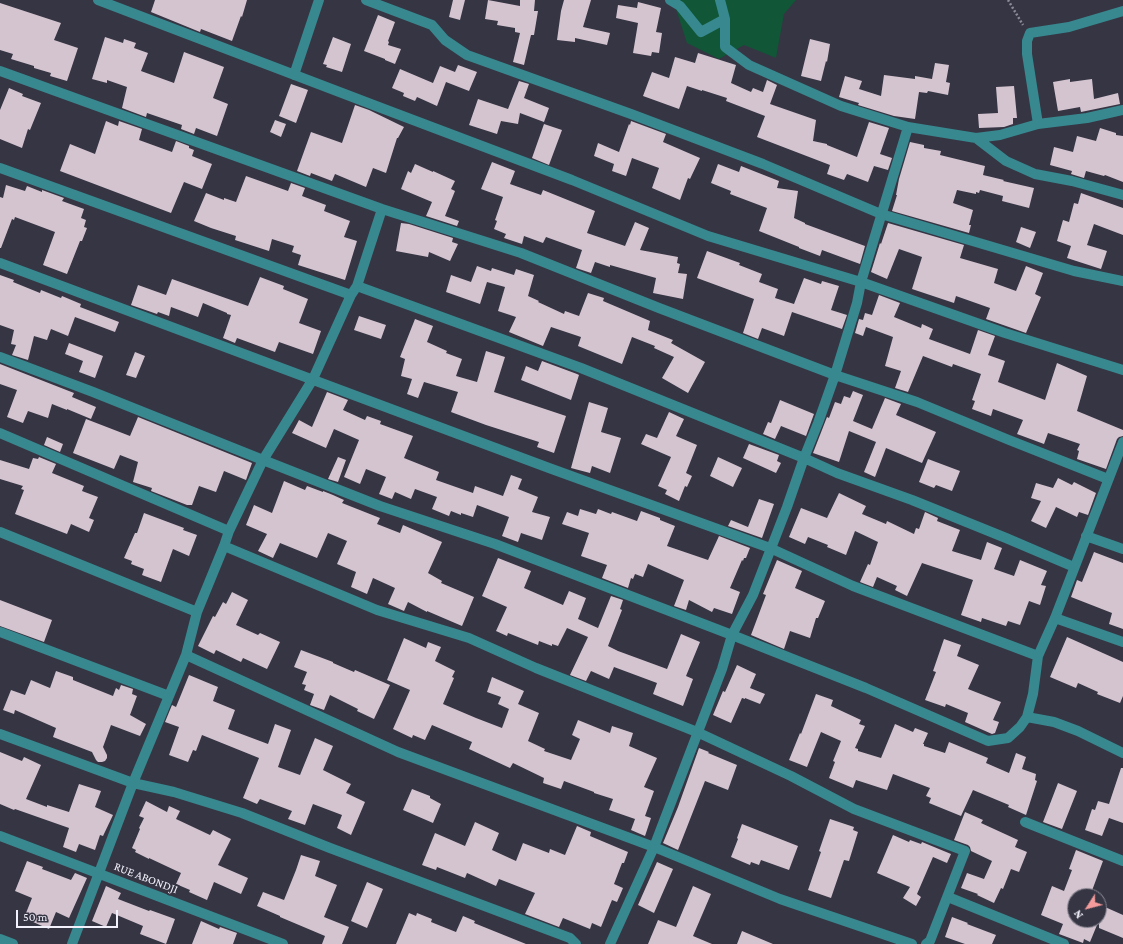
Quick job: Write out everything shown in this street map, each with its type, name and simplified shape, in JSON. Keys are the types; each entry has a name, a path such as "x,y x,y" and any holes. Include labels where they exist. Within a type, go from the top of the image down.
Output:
{"street":[{"path":"98,0 572,180 708,236 861,282 1004,334 1123,370"},
{"path":"294,75 319,0"},
{"path":"366,0 432,25 445,40 467,55 631,114 748,159 881,214 1074,271 1123,281"},
{"path":"670,0 680,6 701,32 725,19"},
{"path":"720,0 725,19 725,47 749,65 841,106 908,127 976,138 1000,135 1038,124 1087,118 1123,110"},
{"path":"1038,124 1027,54 1027,41 1030,33 1069,27 1123,11"},
{"path":"0,71 382,209 521,253 658,308 834,375 917,402 1108,479"},
{"path":"610,944 654,847 722,669 732,635 752,595 818,423 857,303 861,282 908,127"},
{"path":"976,138 1006,161 1035,174 1072,181 1123,195"},
{"path":"0,168 351,295"},
{"path":"72,944 133,783 186,655 197,612 229,531 263,460 313,379 351,295 357,286 382,209"},
{"path":"0,263 542,465 770,548 854,586 1038,656"},
{"path":"357,286 582,368 804,458 837,473 912,500 1006,538 1074,568"},
{"path":"0,357 93,392 380,506 495,544 732,635 866,688 988,741 1008,738 1020,728 1026,718 1033,694 1038,656 1055,618 1123,442"},
{"path":"0,434 229,531"},
{"path":"0,532 197,612"},
{"path":"1086,536 1123,549"},
{"path":"224,546 377,610 469,638 536,668 697,732 791,776 854,809 965,851 930,941 926,944"},
{"path":"1055,618 1123,642"},
{"path":"0,632 169,696"},
{"path":"186,655 398,752 654,847 780,899 912,944"},
{"path":"1026,718 1054,722 1078,731 1123,753"},
{"path":"0,734 133,783 174,792 242,813 337,851 570,938 576,944"},
{"path":"1025,822 1123,861"},
{"name":"RUE ABONDJI","path":"0,836 283,944"},
{"path":"948,897 1064,944"},
{"path":"0,939 13,944"}],"path":[{"path":"1008,0 1030,33"}],"green space":[{"path":"673,0 796,0 784,14 776,58 744,45 719,59 687,43"}],"building":[{"path":"155,0 247,0 232,41 201,29 200,32 151,12"},
{"path":"453,0 465,0 460,20 449,17"},
{"path":"488,0 520,6 520,0 535,0 534,11 538,11 534,35 531,35 524,65 513,62 520,33 515,32 515,28 497,25 498,21 485,19"},
{"path":"564,0 591,0 583,27 610,33 607,45 575,38 575,42 557,40"},
{"path":"638,2 661,8 656,32 662,33 659,53 652,52 651,56 633,53 638,23 616,18 618,5 637,8"},
{"path":"0,3 61,23 54,40 78,48 67,81 50,76 51,73 34,68 34,66 11,59 13,54 0,50"},
{"path":"378,15 395,22 388,45 401,49 395,64 364,51"},
{"path":"105,37 123,43 124,39 136,43 134,48 148,53 141,71 174,83 184,52 224,67 213,98 228,104 217,136 196,128 194,134 181,129 182,125 147,113 146,117 122,108 127,87 107,80 107,83 92,79"},
{"path":"333,37 351,44 342,72 326,67 327,65 323,64"},
{"path":"810,39 830,44 827,62 826,61 821,81 801,76"},
{"path":"698,53 736,65 731,83 751,92 753,88 763,92 767,80 777,85 770,104 816,120 813,141 827,144 857,157 869,122 889,128 880,154 892,158 888,170 874,166 868,182 847,174 844,180 827,174 830,165 757,137 765,116 726,101 727,98 702,90 687,86 679,109 643,96 652,72 669,78 675,57 695,63"},
{"path":"935,63 949,65 946,82 950,83 948,95 928,91 927,93 919,92 915,119 894,116 858,105 859,103 839,97 845,76 862,81 859,89 881,96 884,75 915,79 915,76 932,79"},
{"path":"458,65 477,72 469,91 446,82 437,106 417,97 415,101 403,96 404,93 392,88 400,69 433,83 440,66 455,72"},
{"path":"1070,79 1070,82 1092,79 1094,99 1118,93 1120,104 1081,112 1080,107 1058,111 1053,82"},
{"path":"519,81 529,84 524,98 549,108 544,122 520,113 518,124 501,121 497,134 469,125 478,99 508,109"},
{"path":"291,84 308,90 296,123 279,116"},
{"path":"1014,86 1017,118 1013,118 1013,124 1004,127 979,128 978,114 998,113 996,87"},
{"path":"9,88 23,94 22,96 41,103 30,130 28,129 22,148 0,139 0,110"},
{"path":"355,105 404,127 397,138 386,173 373,168 366,187 335,174 332,181 311,173 310,176 297,171 311,132 342,143"},
{"path":"275,120 286,124 281,137 270,132"},
{"path":"106,121 118,126 119,121 142,129 139,140 172,152 176,141 189,146 189,148 194,150 192,156 212,164 202,189 184,182 171,213 60,171 70,144 95,154"},
{"path":"631,121 666,134 663,142 700,158 690,179 688,178 680,200 652,188 659,168 632,158 626,176 612,171 614,164 594,156 598,143 619,152"},
{"path":"544,124 562,130 549,165 532,158"},
{"path":"1100,128 1116,133 1116,135 1123,136 1123,182 1105,175 1086,171 1084,178 1071,174 1072,171 1050,165 1054,147 1073,152 1077,136 1096,141"},
{"path":"910,142 924,145 924,148 941,151 940,155 985,166 983,175 1034,188 1029,208 1002,201 1003,196 980,190 979,193 976,192 976,194 957,190 953,203 973,210 969,225 971,225 969,233 892,211 897,195 899,179"},
{"path":"492,162 515,171 510,184 541,195 543,190 595,211 587,233 625,246 635,222 649,228 640,250 678,257 677,263 680,264 678,273 687,274 683,299 653,293 656,278 595,262 591,273 576,268 582,250 546,237 543,243 524,236 522,244 504,238 506,234 494,229 497,221 495,220 503,197 481,189"},
{"path":"415,164 455,181 451,189 455,191 445,216 459,221 457,226 426,216 432,202 401,189 408,171 411,173"},
{"path":"718,164 739,172 741,166 779,181 777,188 798,191 794,218 805,224 865,246 860,264 822,250 820,256 759,231 767,208 730,194 731,191 711,183"},
{"path":"246,176 288,191 291,183 305,188 302,196 326,205 324,211 350,221 344,237 357,241 345,280 298,265 301,255 292,252 294,246 272,239 269,251 235,240 236,236 194,221 206,193 224,200 224,198 236,202"},
{"path":"6,185 25,191 27,186 42,192 42,190 64,198 62,201 84,209 81,218 86,220 84,227 87,228 82,241 80,241 67,274 43,265 55,232 15,217 14,220 12,219 0,248 0,197 3,198"},
{"path":"1081,193 1123,208 1123,235 1094,224 1087,245 1107,251 1101,269 1067,258 1071,246 1057,241 1063,220 1069,222 1074,203 1078,204"},
{"path":"401,223 409,224 453,238 452,242 458,244 450,261 429,252 428,257 396,251"},
{"path":"888,223 964,245 960,258 998,269 994,283 1016,291 1026,266 1043,273 1035,294 1041,297 1026,333 986,319 990,308 956,296 954,303 912,289 922,257 899,249 887,279 871,272"},
{"path":"1021,227 1036,232 1030,248 1016,242"},
{"path":"707,251 740,263 739,265 762,274 759,282 778,289 775,298 794,304 804,278 821,284 822,281 839,286 831,310 847,315 842,329 792,312 784,336 762,328 758,339 743,333 754,299 697,278"},
{"path":"477,266 491,271 492,268 514,275 516,269 534,275 528,296 564,314 565,311 579,316 588,293 604,298 603,301 650,321 648,330 673,340 671,343 705,362 688,393 662,378 674,357 654,348 655,346 632,337 622,364 578,346 581,337 551,327 543,346 509,332 516,317 498,311 505,287 487,282 480,304 446,292 451,275 471,282"},
{"path":"0,275 40,293 41,290 61,298 62,296 81,304 80,307 119,322 115,332 75,317 68,336 51,329 47,340 34,336 28,360 12,355 16,345 11,344 14,330 0,325"},
{"path":"260,277 284,286 283,289 308,299 299,323 321,331 313,354 279,342 275,352 237,338 235,343 223,338 231,315 203,303 198,317 171,307 169,316 158,312 157,314 131,305 138,285 166,295 172,279 248,306"},
{"path":"879,295 900,303 894,317 921,328 922,324 933,329 929,339 970,354 978,330 995,336 988,355 1005,361 998,382 1045,400 1057,363 1087,376 1077,411 1123,430 1123,436 1117,439 1106,469 1077,459 1079,451 1077,450 1080,444 1048,433 1044,444 1017,434 1023,420 993,409 991,416 972,409 975,401 972,400 981,374 953,364 952,367 923,356 908,392 895,388 901,371 885,366 893,337 866,327 863,336 855,333 859,319 863,320 865,313 872,315"},
{"path":"359,316 386,325 381,339 354,330"},
{"path":"415,319 433,326 427,342 447,351 446,353 462,359 456,376 477,382 486,351 505,357 494,392 566,416 554,453 537,447 539,442 451,412 458,392 424,382 418,398 407,394 412,379 401,376 405,359 400,357"},
{"path":"69,343 103,356 95,378 79,372 83,361 65,354"},
{"path":"135,352 145,356 136,378 126,375"},
{"path":"542,361 579,375 571,400 521,380 526,366 538,371"},
{"path":"0,364 74,393 72,397 96,407 91,419 52,404 48,418 28,411 23,423 7,417 17,390 0,384"},
{"path":"853,391 863,395 853,421 872,429 885,398 901,404 896,415 936,432 922,463 886,448 875,477 864,472 876,442 849,431 839,462 813,453 827,417 829,418 835,402 841,404 844,396 850,398"},
{"path":"327,392 348,400 343,410 365,420 367,416 381,421 380,424 413,436 404,458 439,472 436,480 473,493 475,486 503,496 511,475 522,479 518,489 538,497 532,512 550,517 542,540 521,533 518,542 502,536 509,517 477,505 473,517 461,513 461,515 451,511 449,516 432,509 437,497 415,489 411,499 395,492 392,499 379,494 386,477 366,469 360,484 344,477 359,440 334,429 326,448 292,433 299,420 312,427"},
{"path":"780,400 814,414 806,436 781,426 775,439 763,434 768,422 771,423"},
{"path":"589,402 608,408 601,432 621,438 610,473 592,466 590,473 571,468"},
{"path":"669,412 684,419 676,436 697,445 686,473 692,476 687,487 685,486 679,501 665,494 667,490 658,486 671,457 641,444 646,434 657,438"},
{"path":"138,417 252,463 246,480 224,471 216,492 199,486 192,505 187,505 151,491 152,488 133,482 138,462 120,455 114,469 73,453 86,419 130,436"},
{"path":"47,437 63,444 60,452 44,445"},
{"path":"749,444 779,455 777,461 781,463 776,473 743,458"},
{"path":"39,457 56,464 52,473 84,486 82,491 98,497 89,518 94,520 89,532 71,524 67,534 15,514 24,490 21,489 23,486 0,479 0,460 29,469 33,458 38,459"},
{"path":"338,457 346,460 338,482 328,479"},
{"path":"718,457 742,468 733,487 710,476"},
{"path":"928,459 960,471 952,491 936,485 934,488 919,482"},
{"path":"1058,478 1072,485 1074,482 1096,493 1088,515 1079,512 1077,517 1056,507 1046,528 1031,521 1041,501 1031,498 1036,483 1053,488"},
{"path":"284,481 305,490 307,486 333,495 344,500 342,503 380,518 377,524 400,533 403,525 442,542 428,573 442,581 441,583 474,597 462,626 427,612 408,602 404,611 388,604 395,588 373,578 367,594 351,587 356,572 337,564 347,541 328,533 317,558 280,543 273,558 258,551 267,534 246,525 254,505 272,513"},
{"path":"839,493 866,506 862,514 886,524 887,521 914,534 916,528 919,529 925,512 938,518 937,521 960,530 952,551 981,560 987,542 1002,548 994,569 1014,576 1020,560 1047,571 1041,585 1046,586 1040,605 1029,601 1020,625 1008,621 1006,626 982,618 981,622 961,615 973,580 922,563 907,596 895,590 897,586 877,577 873,587 860,582 868,564 870,565 878,542 855,531 846,555 827,547 828,545 808,537 805,544 789,537 801,508 827,518"},
{"path":"759,499 774,504 762,538 728,526 731,520 748,527"},
{"path":"580,509 596,514 598,509 611,514 612,512 637,521 641,511 660,518 660,520 675,526 667,546 708,560 719,536 750,548 746,558 744,558 743,561 742,560 730,588 740,592 732,614 714,608 712,612 689,600 686,610 674,606 684,580 648,564 643,577 635,574 633,579 631,578 628,588 602,578 607,565 581,556 589,533 562,524 567,512 578,516"},
{"path":"144,513 184,528 183,530 197,535 189,556 173,549 161,582 142,575 144,569 131,564 132,561 124,558 135,533 137,533"},
{"path":"1094,552 1123,563 1123,629 1109,624 1112,613 1071,597 1077,580 1082,582"},
{"path":"498,558 531,571 524,588 563,605 569,591 586,598 578,619 598,628 611,596 623,600 620,609 622,610 608,646 618,651 667,669 681,634 700,642 686,676 693,679 683,706 653,694 657,683 614,667 609,679 591,671 586,681 570,675 588,637 567,628 558,646 552,644 552,646 539,641 538,645 508,633 507,636 496,631 507,607 482,596"},
{"path":"777,560 802,571 795,588 825,601 818,618 816,618 810,638 790,631 784,649 751,635 766,595 763,594"},
{"path":"232,592 248,600 236,625 258,635 260,633 280,642 267,669 243,658 241,662 216,650 214,654 198,646 213,616 215,617 223,602 226,604"},
{"path":"0,600 52,620 44,642 0,626"},
{"path":"1067,637 1123,662 1123,696 1120,703 1097,694 1098,692 1078,683 1076,688 1050,677"},
{"path":"404,638 426,648 428,642 441,647 435,661 455,671 452,677 454,678 443,704 502,728 509,709 498,704 501,697 487,692 492,677 524,691 518,704 539,713 528,741 545,749 544,751 571,760 580,739 572,735 578,720 610,733 612,726 633,733 629,746 657,758 644,787 654,791 645,816 651,818 645,836 631,830 635,819 609,810 613,799 564,781 561,789 543,783 544,778 513,763 510,768 469,749 472,742 432,725 425,740 413,735 412,738 393,729 410,690 387,680"},
{"path":"944,639 961,645 957,656 979,665 968,689 1001,702 993,720 999,722 995,733 992,734 965,722 968,713 946,704 945,707 925,700 936,672 933,671"},
{"path":"301,650 390,685 374,719 330,695 324,710 310,705 314,694 304,690 306,685 302,684 307,672 294,667"},
{"path":"737,665 756,674 750,688 765,694 760,704 742,698 731,723 713,715 723,691 725,692"},
{"path":"56,671 73,677 73,680 113,696 116,688 119,690 121,685 133,689 132,694 137,696 130,715 146,724 140,736 111,725 103,747 107,758 105,761 98,762 92,752 53,737 56,728 15,710 14,714 3,710 11,690 25,695 31,680 50,688"},
{"path":"189,675 218,687 213,701 235,710 228,729 268,744 275,724 291,730 278,767 300,775 315,738 333,746 323,770 351,784 346,793 365,802 351,835 337,828 342,815 313,804 305,825 288,819 292,811 260,799 257,804 243,798 259,758 202,735 196,751 193,750 188,762 169,755 179,727 165,722 172,705 176,707"},
{"path":"816,694 833,700 831,706 861,720 859,724 865,726 855,748 858,749 858,751 881,758 895,724 913,732 915,728 928,733 923,744 924,746 945,753 949,742 988,758 986,763 1009,773 1016,753 1026,757 1022,769 1036,774 1035,780 1037,781 1026,815 1008,807 1009,805 973,790 961,816 929,803 931,798 926,796 930,788 893,774 887,790 856,780 853,788 829,778 835,762 833,761 841,741 821,732 807,767 789,760 800,733 801,734"},
{"path":"699,748 737,765 728,790 705,781 678,850 663,843 678,807"},
{"path":"0,752 22,761 24,757 41,765 26,799 47,807 47,805 69,812 79,784 101,791 95,807 113,815 103,836 100,835 95,850 79,844 76,852 63,847 69,828 0,804"},
{"path":"1121,768 1123,768 1123,823 1109,818 1102,836 1085,830 1092,809 1095,810 1098,801 1109,804"},
{"path":"1058,783 1077,791 1062,829 1043,822"},
{"path":"412,789 430,796 430,798 441,804 433,823 403,810"},
{"path":"146,801 167,812 169,806 180,811 176,819 210,835 213,830 231,839 218,865 248,878 241,894 214,882 207,900 176,884 181,873 135,852 136,850 132,848 144,818 139,816"},
{"path":"965,812 983,820 981,823 1018,840 1015,847 1027,852 1019,872 1011,869 1003,889 1001,888 994,903 977,895 978,894 961,888 967,873 984,879 992,861 971,851 968,845 954,840"},
{"path":"830,819 854,827 853,830 858,832 849,861 844,860 831,898 808,890"},
{"path":"475,822 499,833 492,850 516,861 523,843 549,853 550,849 565,855 577,826 591,832 590,836 628,852 614,884 623,888 617,902 612,900 601,927 592,923 590,929 563,918 559,927 525,914 535,893 499,879 496,886 467,873 465,878 437,867 436,870 422,865 435,833 465,846"},
{"path":"742,824 798,846 789,870 761,860 759,865 751,862 750,865 731,857"},
{"path":"893,835 909,842 910,840 921,844 922,842 951,854 947,863 933,857 917,894 921,897 916,906 903,898 910,887 877,873"},
{"path":"1076,850 1103,861 1093,888 1067,888 1067,928 1096,928 1090,942 1084,939 1083,943 1059,934 1063,924 1041,915 1052,886 1064,891 1072,870 1069,869"},
{"path":"301,855 320,861 315,876 337,885 324,917 349,927 342,944 322,944 325,936 257,906 263,892 284,900"},
{"path":"27,861 43,867 42,869 71,880 75,873 87,878 69,918 56,912 49,929 24,918 32,898 15,891"},
{"path":"657,862 673,869 654,913 638,905"},
{"path":"367,882 383,889 367,928 351,921"},
{"path":"106,886 121,893 118,899 175,919 166,944 140,934 143,926 112,913 106,927 92,921"},
{"path":"693,886 711,894 693,936 712,944 648,944 658,920 676,927"},
{"path":"1107,908 1123,915 1123,938 1099,928 1107,928"},
{"path":"409,913 416,916 417,913 432,919 431,922 456,932 463,916 475,921 474,923 526,944 396,944"},
{"path":"952,917 996,935 992,944 965,944 945,937"},
{"path":"201,921 219,929 220,927 237,933 233,944 192,944"},
{"path":"742,931 773,944 737,944"}]}
